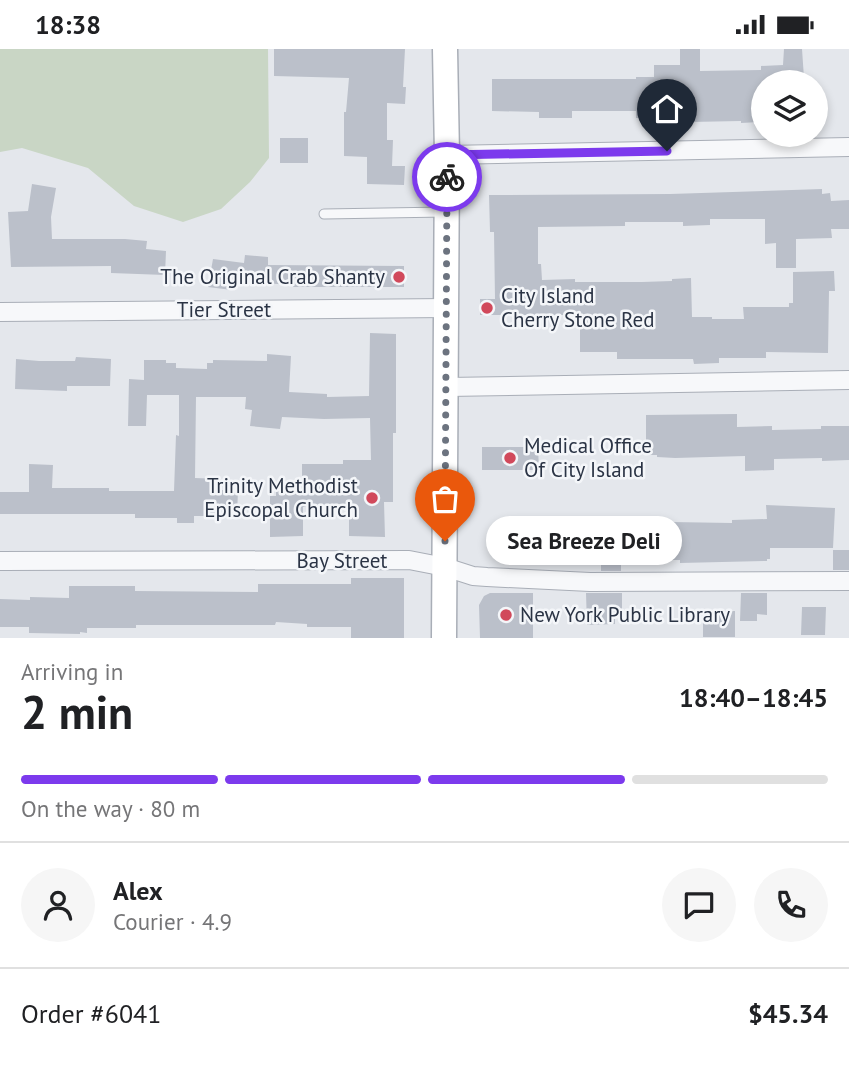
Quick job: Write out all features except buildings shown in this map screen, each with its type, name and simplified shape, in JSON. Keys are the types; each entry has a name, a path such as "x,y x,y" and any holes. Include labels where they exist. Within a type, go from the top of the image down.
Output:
{"main road":[{"path":"444,638 447,387 445,49"}],"street":[{"path":"447,155 849,147"},
{"name":"Tier Street","path":"0,312 447,309"},
{"path":"447,387 849,380"},
{"name":"Bay Street","path":"0,561 409,560 473,576 590,582 849,581"}],"lane":[{"path":"324,214 447,212"}],"green space":[{"path":"0,49 268,49 269,158 250,182 221,209 183,222 134,206 88,168 22,148 0,152"}],"way so far":[{"path":"445,541 447,177"}],"place":[{"name":"The Original Crab Shanty","path":"399,277"},
{"name":"City Island Cherry Stone Red","path":"487,308"},
{"name":"Medical Office Of City Island","path":"510,458"},
{"name":"Trinity Methodist Episcopal Church","path":"372,498"},
{"name":"Sea Breeze Deli","path":"445,541"},
{"name":"New York Public Library","path":"506,615"}],"route":[{"path":"447,177 447,155 667,151"}]}
